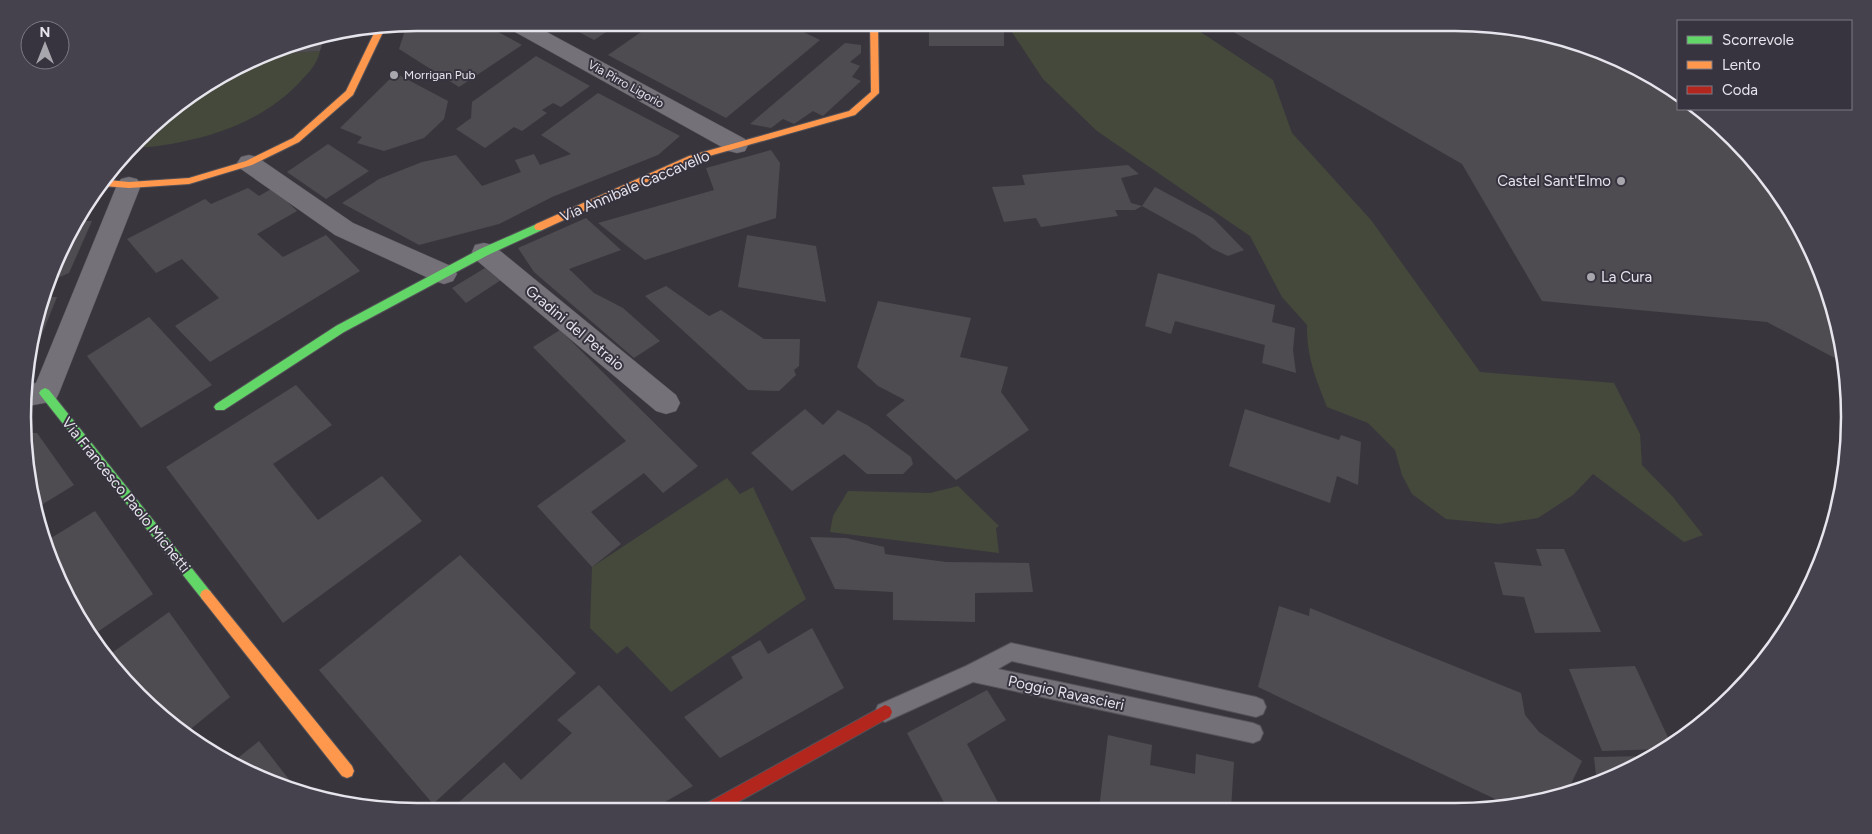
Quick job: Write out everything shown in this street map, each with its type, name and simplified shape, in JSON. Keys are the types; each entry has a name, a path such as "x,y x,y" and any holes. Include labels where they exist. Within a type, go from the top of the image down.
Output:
{"street":[{"name":"Via Pirro Ligorio","path":"530,31 737,145"},
{"name":"Via Annibale Caccavello","path":"220,407 340,329 484,252 692,158 852,113 875,93 874,31"},
{"path":"117,184 188,181 249,163 296,140 350,93 378,34"},
{"path":"249,163 344,229 444,274"},
{"name":"Via Francesco Paolo Michetti","path":"117,184 36,394 347,771"},
{"name":"Gradini del Petraio","path":"484,252 666,403"},
{"path":"721,803 885,712"}],"lane":[{"path":"885,712 973,673 1011,652 1256,707"},
{"name":"Poggio Ravascieri","path":"973,673 1253,733"}],"green space":[{"path":"1011,31 1199,31 1273,80 1292,133 1371,220 1480,372 1614,383 1640,434 1642,465 1673,497 1703,535 1684,542 1593,474 1573,495 1538,518 1499,524 1446,519 1412,494 1402,475 1395,450 1368,423 1327,407 1310,357 1307,325 1282,297 1250,236 1097,131 1043,79"},
{"path":"320,51 314,65 299,83 287,95 259,114 245,122 214,134 181,142 141,147 182,111 203,96 246,71 290,53"},
{"path":"727,478 740,494 753,487 806,599 671,692 627,646 617,654 590,628 592,567"},
{"path":"958,486 999,526 996,528 999,553 830,532 833,516 848,491 930,493"}],"building":[{"path":"405,31 417,31 497,31 522,45 459,87 399,49"},
{"path":"577,31 608,31 594,40"},
{"path":"642,31 801,31 820,40 726,118 608,55"},
{"path":"929,31 1004,31 1004,46 929,46"},
{"name":"Castel Sant'Elmo","path":"1232,31 1480,32 1555,44 1626,71 1677,102 1677,110 1690,111 1728,144 1761,182 1789,224 1811,269 1828,317 1836,359 1767,322 1542,301 1462,164"},
{"path":"322,43 320,51 290,53"},
{"path":"845,43 861,45 861,53 850,62 860,66 852,77 861,81 823,116 813,111 794,124 783,119 771,128 750,124"},
{"path":"536,56 590,86 561,107 553,103 542,110 547,113 522,131 514,127 485,148 456,129 471,118 472,102"},
{"path":"399,75 448,101 444,119 424,138 384,151 357,143 362,137 340,128 391,78"},
{"path":"598,93 680,136 658,155 552,197 499,224 419,245 342,203 379,179 422,162 456,155 482,186 521,172 515,160 534,154 540,165 571,154 541,135"},
{"path":"328,144 369,171 326,199 287,172"},
{"path":"771,150 780,163 776,218 645,260 598,223 714,190 706,168"},
{"path":"1128,165 1139,174 1121,178 1131,203 1142,206 1135,210 1115,210 1118,216 1041,227 1036,218 1004,222 992,187 1025,185 1022,175"},
{"path":"1155,187 1213,218 1244,250 1228,256 1142,206"},
{"path":"248,188 259,196 273,188 297,211 257,234 283,257 326,235 360,271 210,362 175,326 219,298 182,259 156,273 127,239 205,199 211,204"},
{"path":"586,218 621,250 569,269 594,293 623,308 660,341 634,358 534,272 518,248"},
{"path":"85,221 92,221 69,273 58,278 71,246 83,224"},
{"path":"747,235 816,246 826,302 738,287"},
{"path":"485,268 501,280 466,303 452,288"},
{"path":"1158,273 1275,305 1272,322 1295,328 1293,350 1296,373 1262,363 1265,345 1175,321 1171,334 1145,326"},
{"path":"666,286 709,316 721,310 764,339 800,339 799,366 794,370 796,375 779,391 748,390 645,296"},
{"path":"51,297 57,297 39,341"},
{"path":"878,301 971,318 960,357 1008,367 1001,392 1029,430 956,480 886,415 905,400 878,386 857,367"},
{"path":"149,317 212,385 141,428 87,356"},
{"path":"560,330 698,466 663,493 644,473 591,512 621,544 592,567 537,506 626,441 533,347"},
{"path":"296,385 332,425 273,464 318,520 382,476 422,521 283,623 166,467"},
{"path":"805,409 823,425 838,410 867,425 911,457 913,464 903,474 867,474 844,454 792,491 751,453"},
{"path":"1245,409 1339,440 1341,435 1361,442 1358,485 1337,476 1330,503 1229,466"},
{"path":"32,433 37,433 74,485 42,505"},
{"path":"95,511 153,594 97,632 71,588 51,538"},
{"path":"810,537 846,538 884,547 885,554 946,562 1029,563 1033,592 975,593 975,622 893,620 893,592 835,589"},
{"path":"1536,549 1564,549 1601,632 1535,633 1524,597 1503,595 1494,562 1542,566"},
{"path":"460,555 576,673 432,803 319,670"},
{"path":"1279,606 1309,616 1310,608 1521,693 1525,715 1539,732 1582,761 1570,785 1555,790 1497,800 1258,687"},
{"path":"169,612 230,697 191,729 144,690 112,653"},
{"path":"812,628 844,688 720,758 684,717 743,678 731,657 760,640 768,654"},
{"path":"1635,666 1668,738 1651,749 1602,751 1569,669"},
{"path":"599,685 693,786 663,803 458,803 504,762 521,780 572,733 557,720"},
{"path":"987,690 1006,720 967,744 998,803 944,803 907,733"},
{"path":"1108,735 1152,745 1150,765 1195,774 1196,754 1234,762 1231,803 1100,803"},
{"path":"259,741 290,781 269,773 237,758"},
{"path":"1638,756 1596,776 1594,757"}],"traffic: fast":[{"path":"220,407 340,329 484,252 539,227"},
{"path":"45,393 206,595"}],"traffic: slow":[{"path":"539,227 692,158 852,113 875,93 874,31"},
{"path":"110,183 129,185 189,181 249,163 296,140 350,93 378,34"},
{"path":"206,595 347,771"}],"traffic: jam":[{"path":"721,803 885,712"}],"place":[{"name":"Morrigan Pub","path":"394,75"},
{"name":"Castel Sant'Elmo","path":"1621,181"},
{"name":"La Cura","path":"1591,277"}]}
